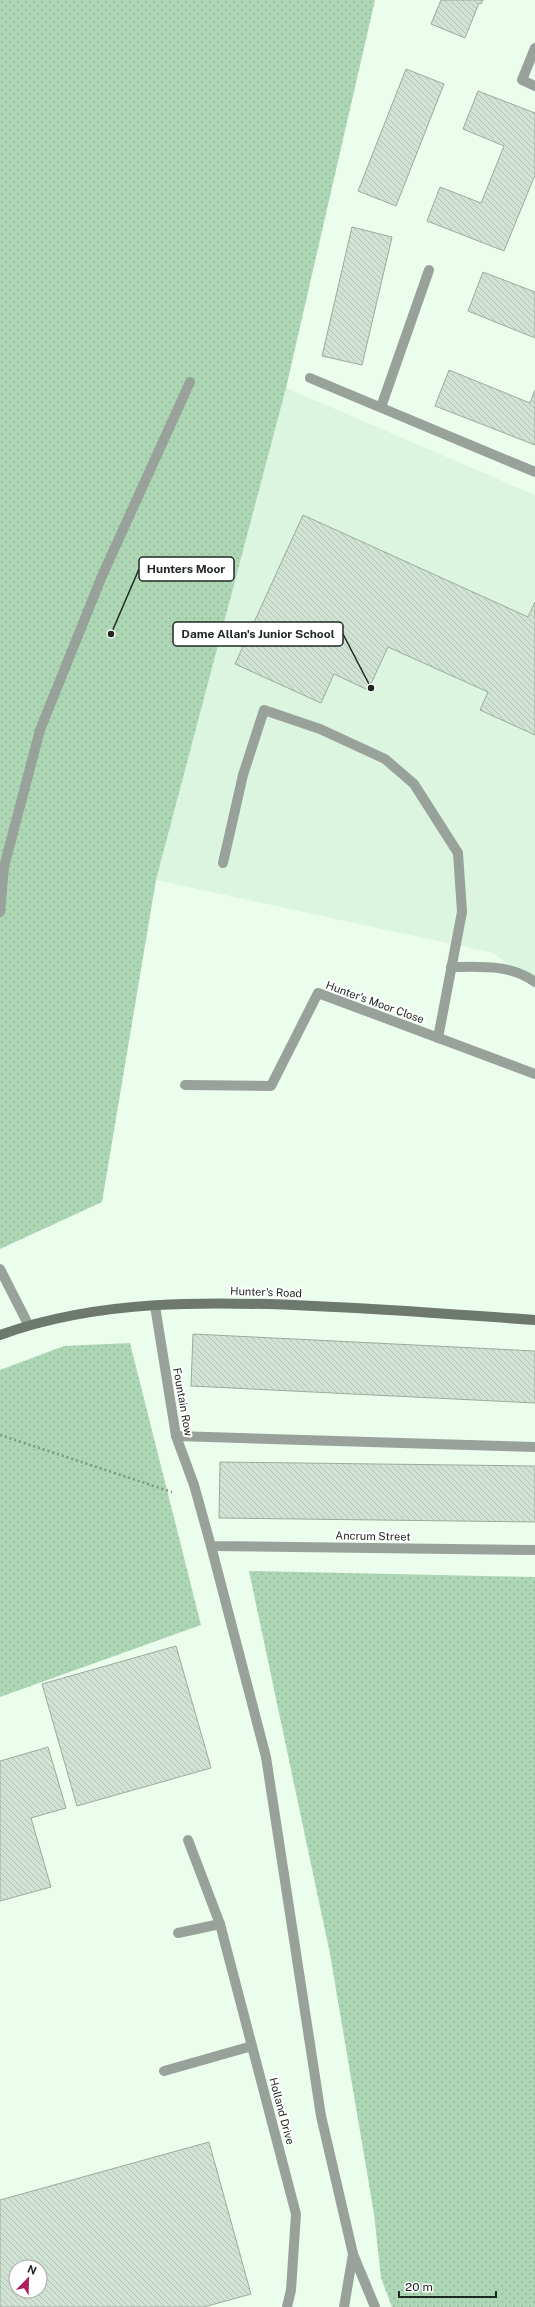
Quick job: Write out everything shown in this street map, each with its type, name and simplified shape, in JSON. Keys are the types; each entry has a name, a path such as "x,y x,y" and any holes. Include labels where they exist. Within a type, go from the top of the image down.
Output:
{"street":[{"path":"535,48 522,80 535,86"},
{"path":"381,408 429,270"},
{"path":"310,378 535,472"},
{"path":"0,912 4,867 40,730 102,576 190,382"},
{"path":"223,863 243,774 264,710 320,729 385,759 414,784 458,854 462,912 438,1038"},
{"path":"451,967 496,967 523,974 535,982"},
{"name":"Hunter's Moor Close","path":"185,1085 271,1086 318,993 535,1074"},
{"path":"0,1268 28,1324"},
{"name":"Hunter's Road","path":"0,1335 28,1324 101,1310 242,1302 535,1320"},
{"name":"Fountain Row","path":"155,1306 176,1436 198,1501 211,1546 266,1757 321,2116 353,2254"},
{"path":"176,1436 535,1448"},
{"name":"Ancrum Street","path":"211,1546 535,1550"},
{"name":"Holland Drive","path":"188,1840 220,1924 296,2214 291,2290 287,2307"},
{"path":"178,1933 220,1924"},
{"path":"164,2071 252,2046"},
{"path":"344,2307 353,2254"},
{"path":"353,2254 375,2307"}],"path":[{"path":"0,1435 198,1501"}],"shaded area":[{"path":"0,0 375,0 286,388 156,880 102,1202 0,1249"},
{"path":"286,388 535,495 535,983 493,953 156,880"},
{"path":"130,1343 201,1625 0,1697 0,1370 64,1346"},
{"path":"249,1571 535,1577 535,2307 392,2307 381,2278 374,2214 330,1954"}],"building":[{"path":"441,0 483,0 481,4 479,3 465,38 431,24"},
{"path":"406,69 444,84 396,206 358,191"},
{"path":"478,91 535,113 535,175 504,251 427,221 440,187 481,203 504,146 463,129"},
{"path":"352,227 392,237 362,365 322,356"},
{"path":"483,272 535,292 535,338 468,311"},
{"path":"449,370 530,403 535,390 535,445 435,406"},
{"path":"303,515 528,617 535,602 535,735 480,710 488,692 388,647 368,690 334,674 321,703 235,664"},
{"path":"193,1334 535,1351 535,1403 191,1386"},
{"path":"220,1462 535,1466 535,1522 219,1518"},
{"path":"176,1646 211,1768 77,1806 42,1684"},
{"path":"48,1747 66,1808 31,1818 51,1887 0,1901 0,1761"},
{"path":"209,2142 251,2294 204,2307 0,2307 0,2200"}],"place":[{"name":"Hunters Moor","path":"111,634"},
{"name":"Dame Allan's Junior School","path":"371,688"}]}
